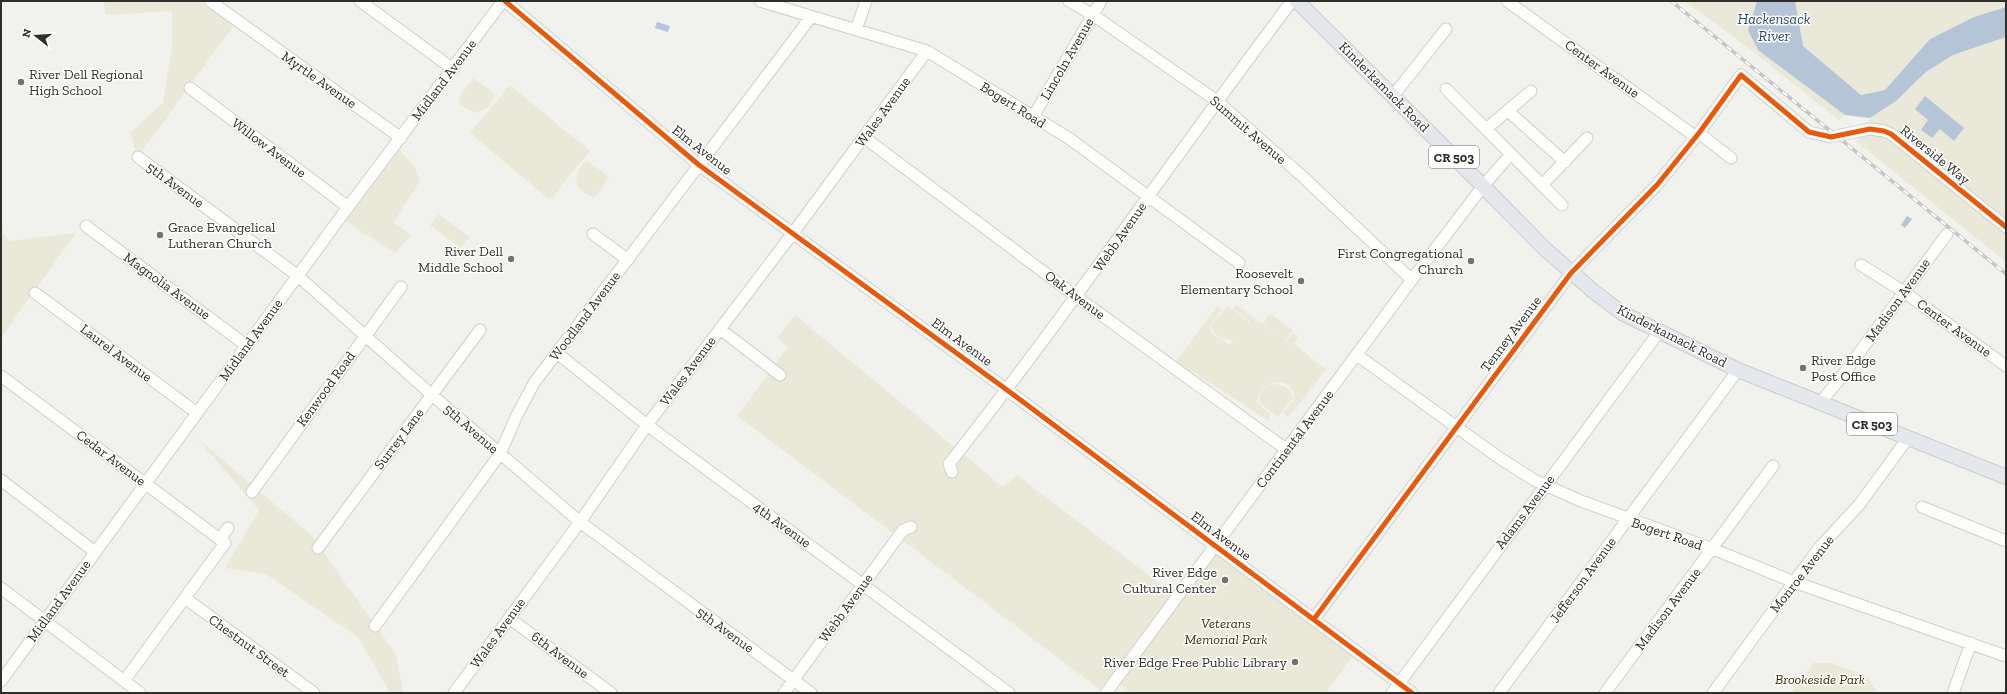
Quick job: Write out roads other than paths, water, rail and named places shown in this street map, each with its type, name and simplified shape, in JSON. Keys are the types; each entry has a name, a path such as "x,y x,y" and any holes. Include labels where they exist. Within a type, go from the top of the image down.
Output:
{"main road":[{"name":"Kinderkamack Road","path":"1297,1 1330,32 1510,215 1571,273 1622,313 1738,370 2006,477"},
{"path":"1309,1 1330,32"}],"street":[{"name":"Myrtle Avenue","path":"210,1 401,138"},
{"path":"360,1 453,68"},
{"name":"Midland Avenue","path":"1,681 348,207 504,1"},
{"name":"Elm Avenue","path":"504,1 699,165 1007,390 1412,693"},
{"name":"Bogert Road","path":"760,1 927,51 1070,139 1240,263"},
{"path":"856,30 866,1"},
{"name":"Summit Avenue","path":"1068,1 1093,15 1217,101 1303,177 1412,280"},
{"name":"Lincoln Avenue","path":"1034,117 1101,1"},
{"name":"Webb Avenue","path":"952,472 950,464 1077,297 1217,101 1292,1"},
{"name":"Center Avenue","path":"1507,1 1731,158"},
{"name":"Woodland Avenue","path":"375,626 500,454 524,400 534,383 811,17"},
{"path":"1393,96 1446,29"},
{"name":"Wales Avenue","path":"454,693 580,522 647,425 794,233 927,51"},
{"name":"Tenney Avenue","path":"1314,619 1571,273 1657,185 1698,135 1741,74"},
{"name":"Riverside Way","path":"1741,74 1798,125 1816,135 1838,137 1870,130 1884,131 1891,134 2006,227"},
{"name":"Willow Avenue","path":"190,88 348,207"},
{"path":"1446,89 1562,205"},
{"path":"1486,129 1531,90"},
{"path":"1508,111 1565,162"},
{"name":"Oak Avenue","path":"864,138 1077,297 1287,450"},
{"path":"1542,185 1587,138"},
{"name":"Continental Avenue","path":"1106,693 1358,355 1412,280 1483,186 1511,154"},
{"name":"5th Avenue","path":"138,157 298,276 364,336 580,522 811,693"},
{"name":"Magnolia Avenue","path":"86,226 247,346"},
{"path":"593,234 628,260"},
{"name":"Madison Avenue","path":"1820,403 1842,376 1947,234"},
{"name":"Center Avenue","path":"1861,265 1904,292 2006,366"},
{"name":"Kenwood Road","path":"252,492 401,287"},
{"name":"Laurel Avenue","path":"35,293 197,413"},
{"path":"720,329 780,375"},
{"name":"Surrey Lane","path":"318,548 480,330"},
{"name":"Adams Avenue","path":"1392,693 1659,332"},
{"name":"4th Avenue","path":"557,353 647,425 1009,693"},
{"name":"Bogert Road","path":"1358,355 1456,428 1498,457 1546,485 1627,520 1713,549 1794,582 2006,656"},
{"name":"Jefferson Avenue","path":"1499,693 1738,370"},
{"name":"Cedar Avenue","path":"1,376 220,540"},
{"name":"Monroe Avenue","path":"1713,693 1819,548 1859,505 1908,438"},
{"name":"Madison Avenue","path":"1605,693 1773,466"},
{"path":"1,480 95,552"},
{"path":"1922,508 2006,541"},
{"name":"Webb Avenue","path":"784,693 903,530 911,527"},
{"path":"124,681 225,543 220,540 228,528"},
{"path":"1,588 140,693"},
{"name":"Chestnut Street","path":"185,598 314,693"},
{"name":"6th Avenue","path":"509,618 611,693"},
{"path":"1953,693 1971,643"}],"water":[{"name":"Hackensack River","path":"1757,1 1795,1 1803,46 1861,95 1885,90 1930,39 1974,17 2006,7 2006,37 1953,55 1926,72 1896,101 1870,118 1845,115 1758,50 1748,30"},
{"path":"657,22 670,26 668,32 655,28"},
{"path":"1925,96 1964,128 1954,141 1940,129 1932,138 1921,130 1928,120 1915,109"},
{"path":"1907,216 1912,219 1905,228 1901,225"}],"railway":[{"path":"1671,1 2006,274"}],"place":[{"name":"River Dell Regional High School","path":"21,82"},
{"name":"Grace Evangelical Lutheran Church","path":"160,235"},
{"name":"River Dell Middle School","path":"511,259"},
{"name":"First Congregational Church","path":"1471,261"},
{"name":"Roosevelt Elementary School","path":"1301,281"},
{"name":"River Edge Post Office","path":"1803,368"},
{"name":"River Edge Cultural Center","path":"1225,580"},
{"name":"River Edge Free Public Library","path":"1295,662"}],"park label":[{"name":"Veterans Memorial Park","path":"1226,632"},
{"name":"Brookeside Park","path":"1820,679"}]}
